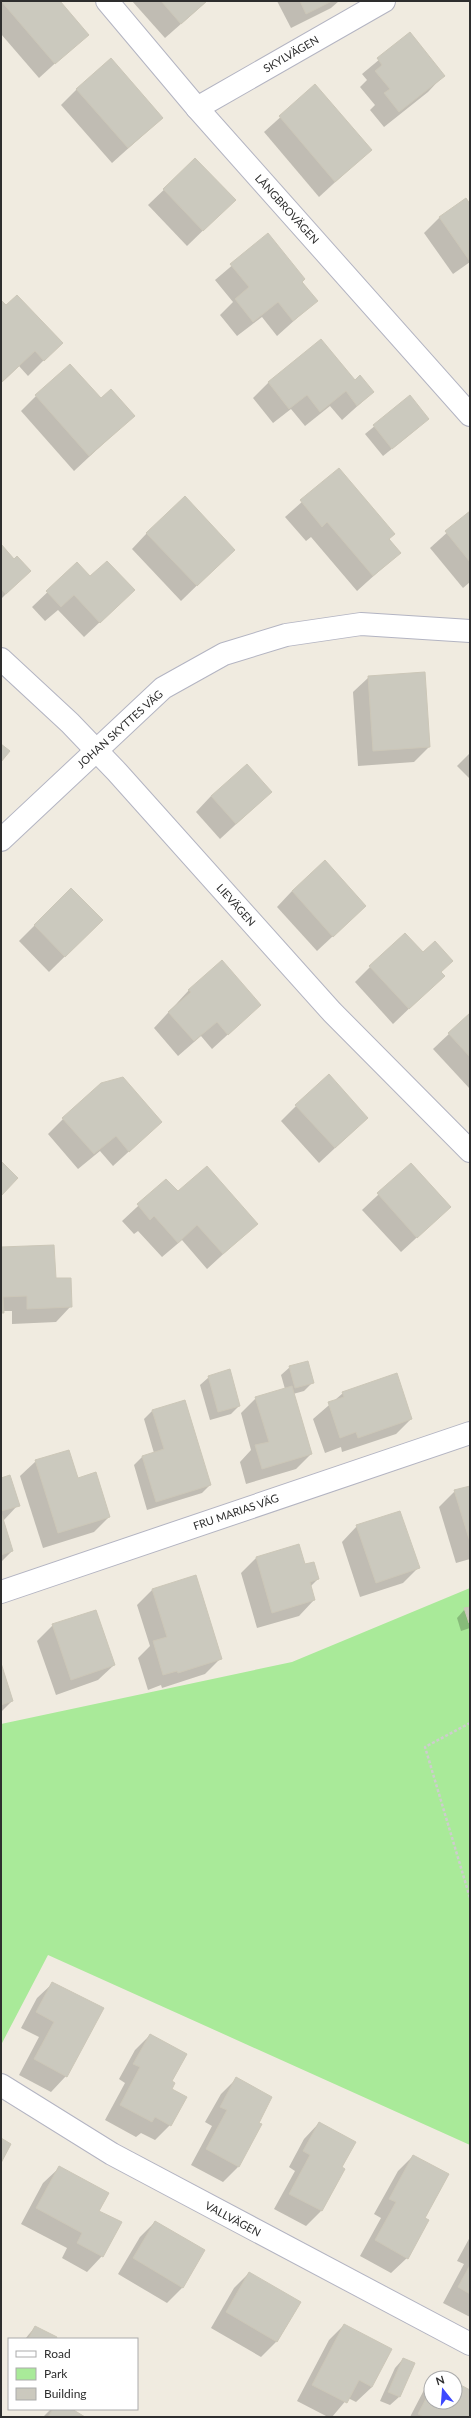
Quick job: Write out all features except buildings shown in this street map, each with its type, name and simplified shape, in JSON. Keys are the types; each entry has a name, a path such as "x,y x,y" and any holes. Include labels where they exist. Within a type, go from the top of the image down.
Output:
{"street":[{"name":"LÅNGBROVÄGEN","path":"107,1 197,108 470,414"},
{"name":"SKYLVÄGEN","path":"197,108 384,1"},
{"name":"JOHAN SKYTTES VÄG","path":"1,840 95,750 163,688 224,654 286,635 361,624 470,631"},
{"name":"LIEVÄGEN","path":"1,659 70,723 117,772 332,1012 470,1151"},
{"name":"FRU MARIAS VÄG","path":"1,1592 470,1433"},
{"name":"VALLVÄGEN","path":"1,2085 112,2154 470,2344"}],"path":[{"path":"470,1723 425,1747 470,1898"}],"green space":[{"path":"470,1588 470,2145 48,1955 1,2045 1,1724 292,1662"}]}
